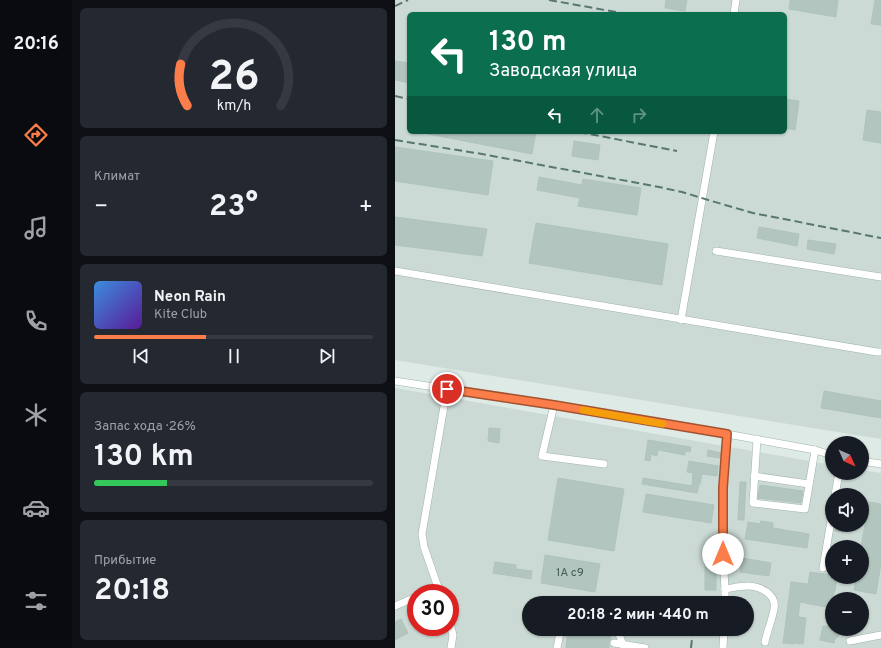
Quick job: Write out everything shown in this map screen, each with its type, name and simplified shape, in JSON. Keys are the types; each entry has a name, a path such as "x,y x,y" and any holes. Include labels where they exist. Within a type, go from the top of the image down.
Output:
{"street":[{"path":"734,12 736,0"},
{"path":"681,320 714,134"},
{"path":"716,251 881,277"},
{"path":"395,271 681,320 881,352"},
{"path":"395,381 554,405 757,439 825,453"},
{"path":"437,584 424,547 422,534 447,389"},
{"path":"554,405 542,456 604,464"},
{"path":"725,596 723,554 723,488 727,434"},
{"path":"757,439 753,502 805,510 815,450"},
{"path":"869,462 881,464"},
{"path":"754,476 809,484"},
{"path":"823,568 829,532"},
{"path":"725,589 747,586 765,590 771,596 774,600 775,607 765,642"},
{"path":"395,606 407,601"},
{"path":"850,641 881,635"},
{"path":"451,648 453,636"},
{"path":"557,648 559,636"},
{"path":"620,636 623,645"},
{"path":"723,648 724,636"},
{"path":"613,643 645,648"}],"shaded area":[{"path":"395,0 881,0 881,439 395,360"},
{"path":"395,388 825,464 825,480 869,480 869,471 881,473 881,648 395,648"}],"building":[{"path":"666,0 687,0 685,11 665,8"},
{"path":"790,0 838,0 836,17 789,9"},
{"path":"875,0 881,0 881,25 871,24"},
{"path":"395,61 407,63 407,83 395,80"},
{"path":"787,99 799,101 795,130 787,128"},
{"path":"867,110 881,112 881,143 863,140"},
{"path":"428,134 536,134 532,154"},
{"path":"574,141 600,145 598,160 572,156"},
{"path":"395,147 493,161 488,195 395,181"},
{"path":"539,177 582,185 583,179 641,188 637,215 578,206 580,198 537,190"},
{"path":"395,217 487,229 482,256 395,245"},
{"path":"536,223 668,244 662,285 529,263"},
{"path":"759,227 799,234 797,246 757,238"},
{"path":"808,240 836,244 834,254 807,249"},
{"path":"824,391 881,401 881,418 821,408"},
{"path":"489,428 500,429 499,443 488,441"},
{"path":"648,440 691,447 690,452 685,451 685,455 658,450 657,456 651,454 650,461 645,460"},
{"path":"708,450 721,453 720,458 707,456"},
{"path":"689,461 718,466 717,476 702,474 697,493 642,484 643,478 692,486 693,473 687,472"},
{"path":"558,478 624,489 614,551 548,540"},
{"path":"740,482 746,482 744,520 738,520"},
{"path":"760,485 803,491 801,503 758,498"},
{"path":"646,494 714,505 711,523 643,512"},
{"path":"869,502 881,504 881,563 876,594 854,590 855,584 869,584 869,540 862,540 864,532 869,532"},
{"path":"761,521 773,523 773,528 809,534 807,548 745,539 748,522 760,524"},
{"path":"545,555 600,564 595,592 541,583"},
{"path":"742,558 771,563 769,576 740,572"},
{"path":"495,562 516,565 516,569 532,571 531,579 493,573"},
{"path":"705,562 716,562 716,590 705,590"},
{"path":"810,572 825,574 825,584 836,584 834,592 825,592 825,607 800,602 798,617 806,618 803,644 783,643 791,582 808,584"},
{"path":"401,619 407,634 395,640 395,622"},
{"path":"823,626 825,626 825,636 839,636 835,639 834,643 820,640"},
{"path":"567,636 611,636 609,648 566,648"}],"railway":[{"path":"395,6 408,0"},
{"path":"549,0 616,12"},
{"path":"395,96 407,99"},
{"path":"589,134 677,151"},
{"path":"395,140 482,154 659,187 682,192 753,213 881,238"},
{"path":"691,648 692,636"}],"slow traffic":[{"path":"583,410 663,424"}],"route":[{"path":"447,389 727,434 723,488 723,554"}]}
